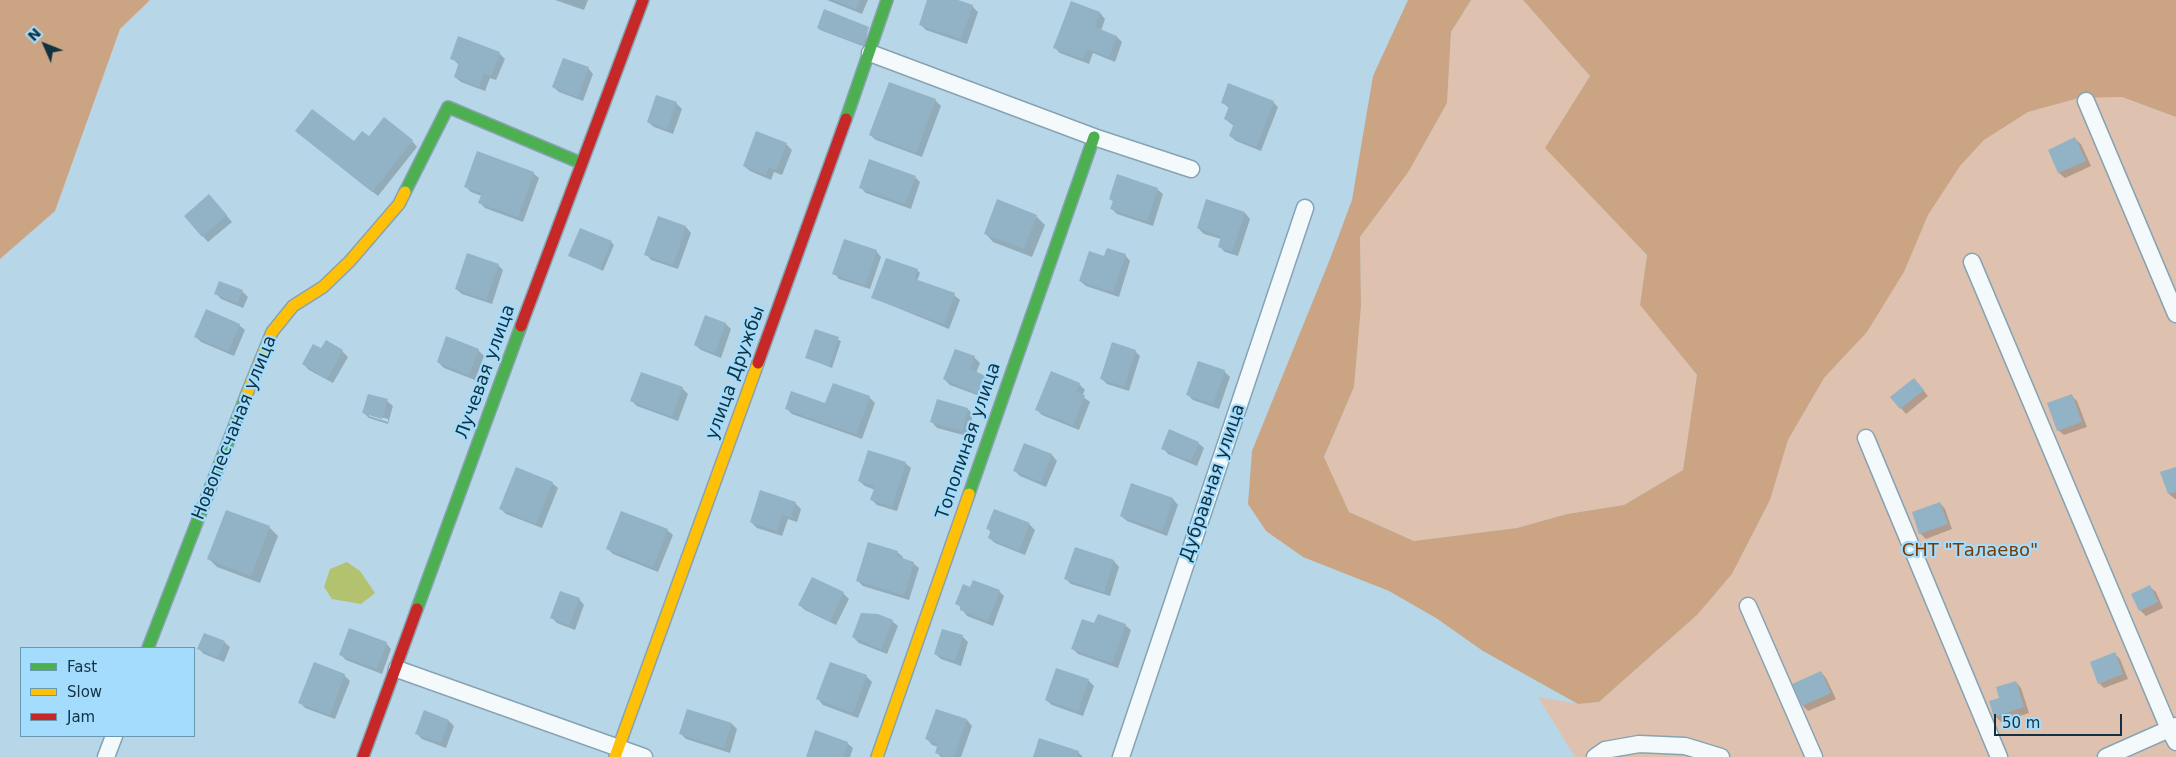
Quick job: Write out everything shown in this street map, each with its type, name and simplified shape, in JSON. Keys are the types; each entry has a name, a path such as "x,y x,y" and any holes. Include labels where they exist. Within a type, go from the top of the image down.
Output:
{"street":[{"name":"Лучевая улица","path":"363,757 397,669 581,163 643,0"},
{"name":"улица Дружбы","path":"617,753 870,53 887,0"},
{"path":"870,53 1094,137 1191,169"},
{"path":"2086,101 2176,314"},
{"name":"Новопесчаная улица","path":"148,647 272,332 293,306 323,288 398,204 448,107 581,163"},
{"name":"Тополиная улица","path":"877,757 1094,137"},
{"name":"Дубравная улица","path":"1121,757 1305,208"},
{"path":"1972,262 2174,733 2106,757"},
{"path":"1866,438 1999,757"},
{"path":"1748,606 1814,757"},
{"path":"397,669 617,753 644,757"},
{"path":"106,757 114,737"},
{"path":"1595,757 1605,750 1639,744 1685,746 1721,757"}],"green space":[{"path":"1471,0 1523,0 1590,76 1546,148 1647,255 1640,305 1697,375 1683,470 1624,505 1567,514 1517,528 1414,541 1349,512 1324,458 1354,387 1361,306 1360,237 1409,171 1447,103 1451,32"},
{"name":"СНТ \"Талаево\"","path":"2122,97 2176,117 2176,757 1575,757 1538,697 1578,704 1599,702 1697,615 1732,574 1770,500 1788,440 1824,378 1867,332 1904,272 1928,215 1960,166 1984,140 2028,112 2079,98"}],"shaded area":[{"path":"0,0 150,0 120,29 55,211 0,259"},
{"path":"1408,0 1471,0 1451,32 1447,103 1409,171 1360,237 1361,306 1354,387 1324,457 1349,512 1414,541 1517,528 1567,514 1624,505 1683,470 1697,375 1640,305 1647,255 1545,148 1590,76 1523,0 2176,0 2176,117 2122,97 2079,98 2028,112 1984,140 1960,166 1928,215 1904,272 1867,332 1824,378 1788,440 1770,500 1732,574 1697,615 1599,702 1578,704 1483,651 1436,618 1389,591 1303,557 1266,531 1248,504 1252,451 1352,200 1373,76"},
{"path":"347,562 360,571 375,593 361,604 332,599 324,587 330,569"}],"building":[{"path":"834,0 860,0 856,9"},
{"path":"927,0 958,0 973,5 961,39 919,25"},
{"path":"1071,1 1100,12 1095,27 1117,36 1109,57 1087,49 1083,59 1053,48"},
{"path":"824,9 869,27 863,45 817,28"},
{"path":"458,36 500,52 491,76 484,73 479,87 454,77 459,62 450,59"},
{"path":"563,58 589,67 578,97 552,87"},
{"path":"889,82 936,99 916,153 869,135"},
{"path":"1228,83 1274,101 1256,147 1229,136 1234,123 1224,119 1229,106 1221,103"},
{"path":"656,95 677,102 667,129 647,122"},
{"path":"312,109 354,141 362,131 369,136 384,117 413,140 372,192 295,131"},
{"path":"756,131 787,143 776,170 769,167 766,175 743,166"},
{"path":"2075,137 2086,161 2058,173 2048,150"},
{"path":"477,151 534,172 518,217 478,203 482,193 464,187"},
{"path":"869,159 916,176 905,204 859,188"},
{"path":"1117,174 1158,188 1147,221 1110,209 1113,201 1109,199"},
{"path":"209,194 227,215 202,237 184,216"},
{"path":"997,199 1037,215 1024,249 984,234"},
{"path":"1206,199 1245,212 1232,252 1218,247 1221,236 1197,228"},
{"path":"658,216 686,226 673,265 644,255"},
{"path":"580,228 612,241 600,269 568,256"},
{"path":"844,239 877,250 865,285 832,274"},
{"path":"1107,248 1126,254 1113,292 1079,281 1089,251 1104,256"},
{"path":"467,253 499,264 486,300 455,289"},
{"path":"886,258 918,269 915,279 955,293 944,324 871,298"},
{"path":"219,281 243,290 238,303 214,294"},
{"path":"206,309 240,324 228,351 194,337"},
{"path":"705,315 726,323 715,353 694,345"},
{"path":"815,329 839,337 829,366 805,358"},
{"path":"446,336 479,349 469,375 437,362"},
{"path":"326,340 343,350 327,379 302,364 313,344 321,348"},
{"path":"1112,342 1136,350 1124,386 1100,379"},
{"path":"955,349 975,356 970,369 986,376 979,394 943,379"},
{"path":"1198,361 1225,370 1213,404 1186,395"},
{"path":"1051,371 1080,383 1076,392 1085,395 1073,425 1035,410"},
{"path":"641,372 683,387 672,417 630,401"},
{"path":"1914,378 1924,390 1900,409 1890,397"},
{"path":"833,383 870,396 856,434 785,409 791,391 825,403"},
{"path":"368,394 388,399 382,419 362,413"},
{"path":"2072,394 2082,422 2057,431 2047,403"},
{"path":"937,399 968,408 962,431 930,422"},
{"path":"1169,429 1199,442 1191,461 1161,449"},
{"path":"1024,443 1052,454 1041,482 1013,471"},
{"path":"868,450 906,462 892,507 870,500 875,486 858,481"},
{"path":"516,467 553,482 536,524 499,509"},
{"path":"2176,467 2176,492 2168,494 2160,472"},
{"path":"1131,483 1173,498 1162,531 1120,516"},
{"path":"760,490 796,502 791,517 782,514 777,531 750,522"},
{"path":"1940,502 1948,524 1919,534 1912,512"},
{"path":"994,509 1030,523 1019,551 988,538 991,530 986,529"},
{"path":"226,510 270,526 251,576 207,559"},
{"path":"621,511 668,529 653,567 606,549"},
{"path":"868,542 898,551 896,556 914,562 904,595 856,581"},
{"path":"1075,547 1114,560 1104,592 1064,579"},
{"path":"812,577 844,592 830,621 798,605"},
{"path":"973,580 1000,590 988,621 960,610 960,606 955,604 963,584 970,587"},
{"path":"2150,585 2158,602 2139,611 2131,594"},
{"path":"560,591 580,598 569,625 550,618"},
{"path":"861,613 878,614 893,620 881,649 852,637"},
{"path":"1098,614 1126,624 1112,663 1071,649 1082,619 1094,623"},
{"path":"349,628 387,642 377,669 339,655"},
{"path":"942,629 963,635 955,661 934,654"},
{"path":"204,633 225,641 218,657 197,649"},
{"path":"2115,652 2123,674 2098,684 2090,662"},
{"path":"314,662 345,674 330,715 298,703"},
{"path":"830,662 867,675 853,713 816,699"},
{"path":"1056,668 1089,679 1078,711 1045,700"},
{"path":"1821,671 1831,693 1802,706 1792,684"},
{"path":"2016,681 2024,707 1994,717 1989,701 1999,698 1996,687"},
{"path":"687,709 732,723 724,748 679,734"},
{"path":"936,709 967,719 954,757 935,753 938,744 925,739"},
{"path":"424,710 449,720 441,743 415,734"},
{"path":"815,730 848,742 843,757 806,757"},
{"path":"1039,738 1079,751 1077,757 1033,757"}],"traffic: fast":[{"path":"846,119 887,0"},
{"path":"405,192 448,107 581,163"},
{"path":"969,494 1094,137"},
{"path":"417,609 521,326"},
{"path":"148,647 246,396"}],"traffic: slow":[{"path":"246,396 272,332 293,306 323,287 350,261 399,204 405,192"},
{"path":"615,757 758,363"},
{"path":"877,757 969,494"}],"traffic: jam":[{"path":"521,326 643,0"},
{"path":"758,363 846,119"},
{"path":"363,757 417,609"}]}
